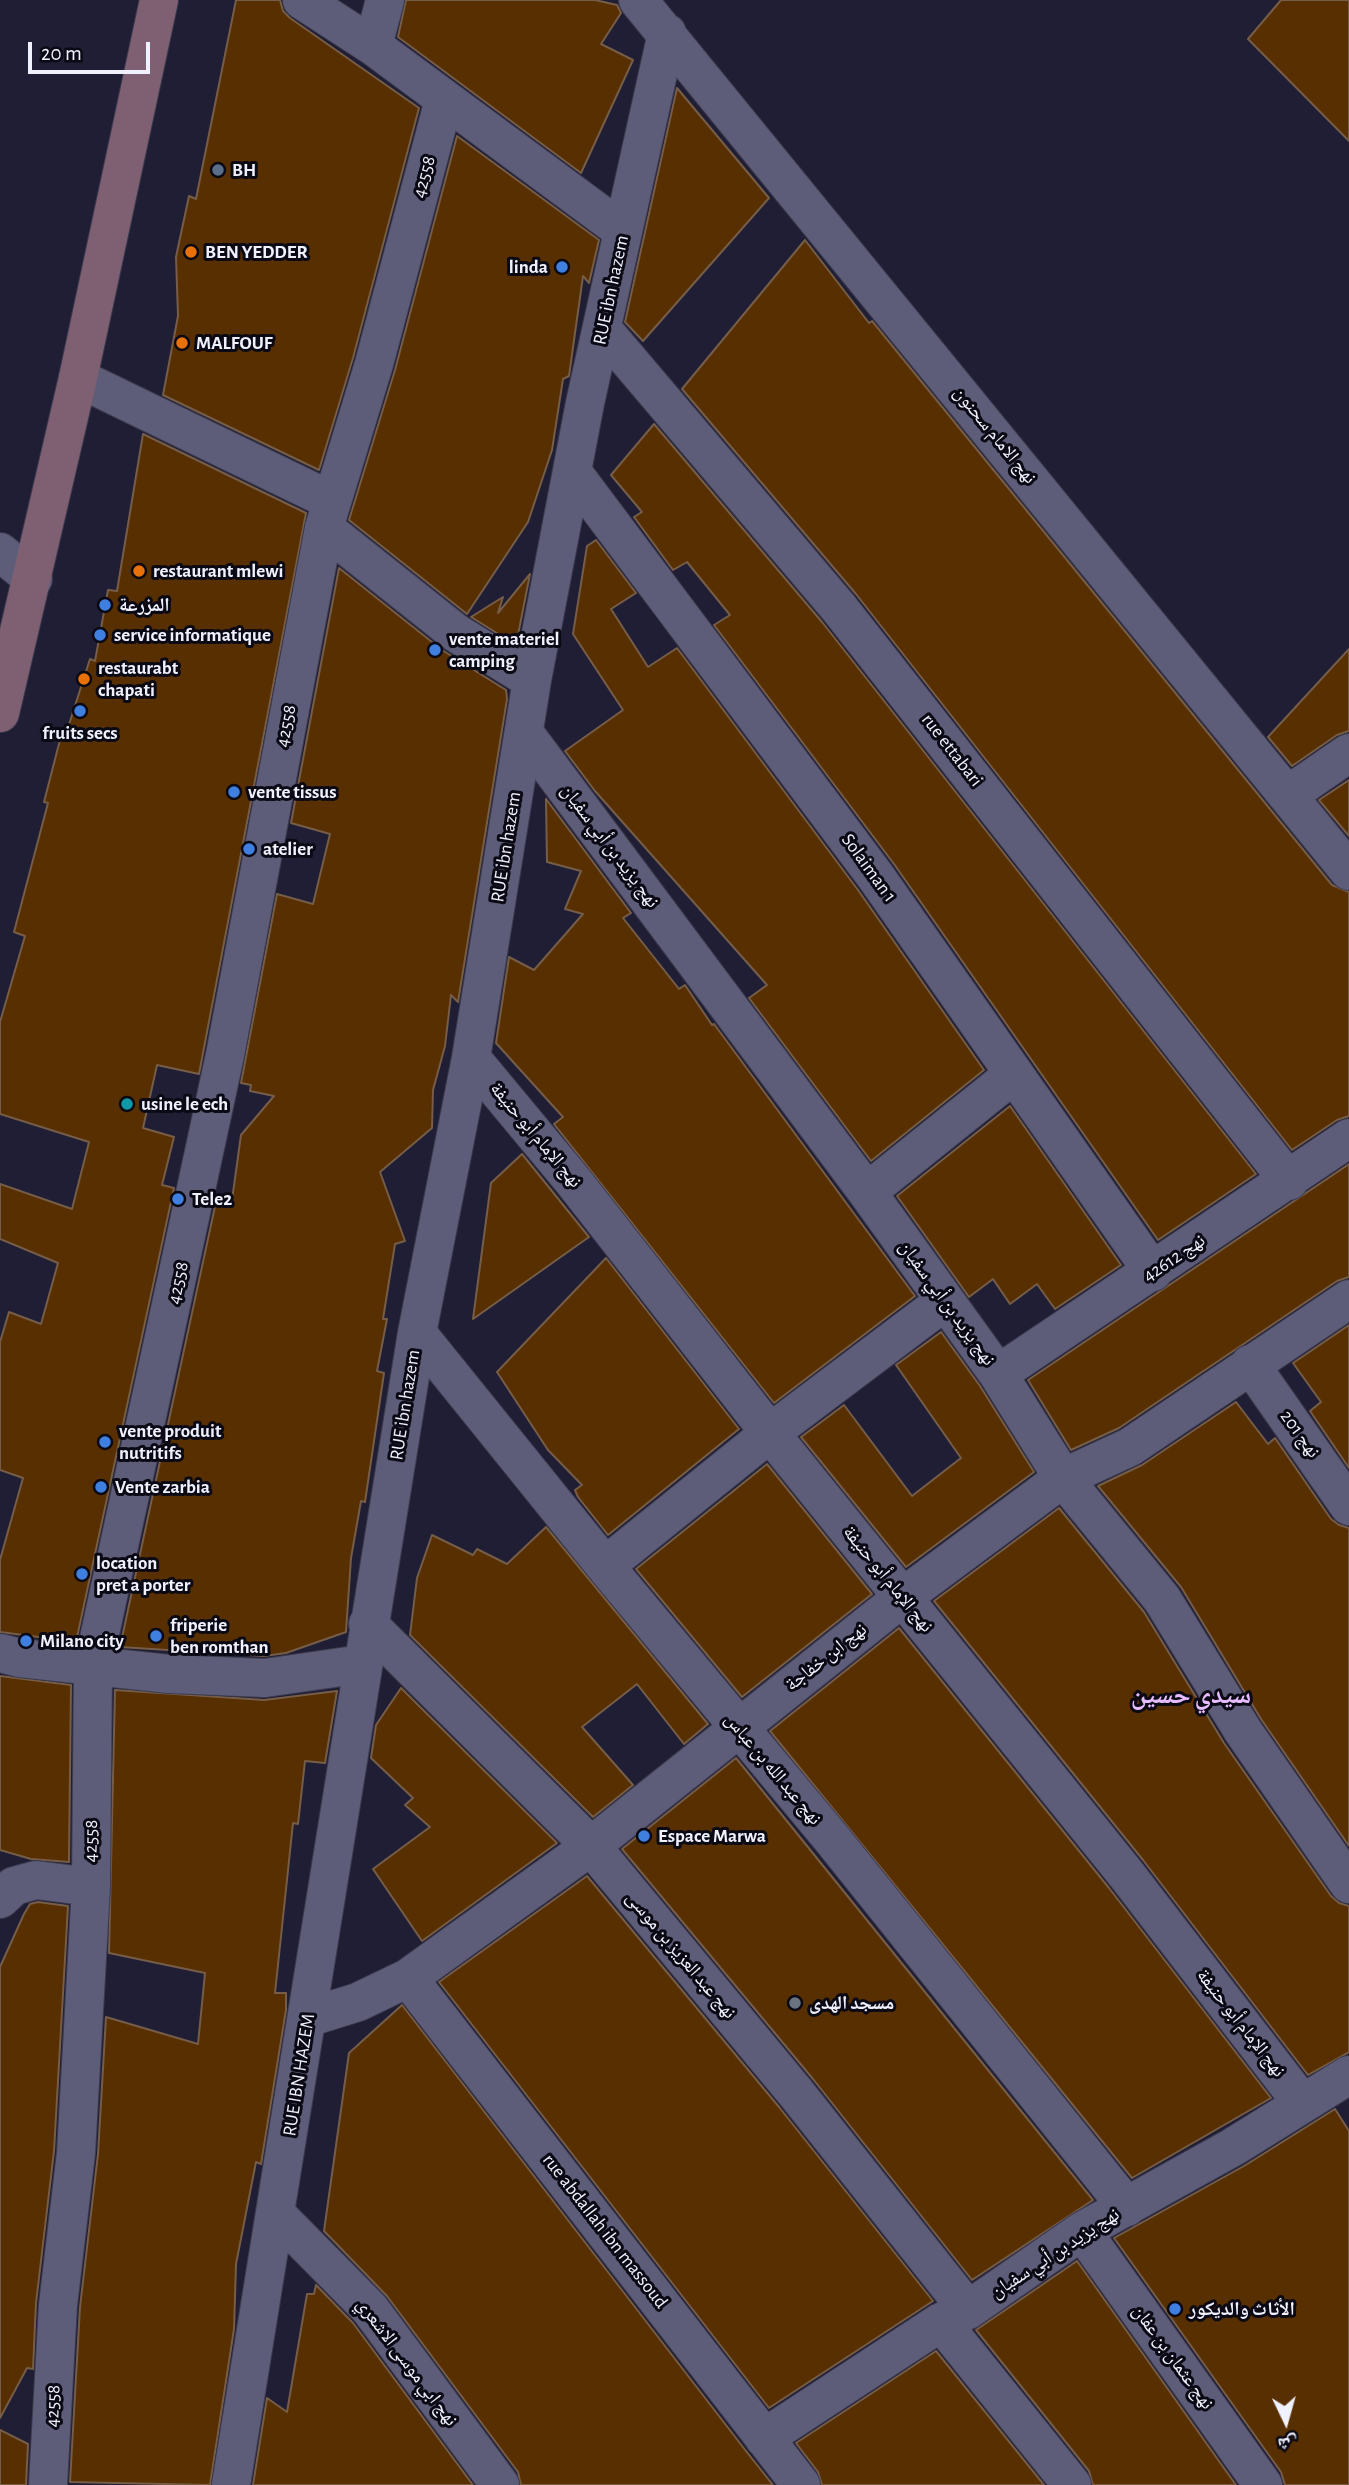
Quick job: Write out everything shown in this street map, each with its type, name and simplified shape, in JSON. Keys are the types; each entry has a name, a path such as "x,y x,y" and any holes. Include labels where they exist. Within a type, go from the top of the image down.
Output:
{"main road":[{"path":"0,713 78,378 159,0"}],"street":[{"path":"302,0 373,46 623,231"},
{"path":"373,46 385,0"},
{"name":"نهج الامام سحنون","path":"638,0 1349,871"},
{"name":"RUE ibn hazem","path":"362,1664 417,1333 471,1058 532,680 623,231 667,33"},
{"name":"42558","path":"48,2485 58,2305 76,2153 91,1887 93,1666 225,1055 328,514 374,364 444,100"},
{"name":"rue ettabari","path":"603,330 839,608 1289,1181"},
{"path":"78,378 328,514 456,633 532,680"},
{"name":"Solaiman 1","path":"573,473 876,877 1153,1272"},
{"path":"0,552 33,579"},
{"name":"نهج يزيد بن أبي سفيان","path":"525,734 867,1192 998,1374 1063,1478 1162,1599 1243,1731 1349,1884"},
{"path":"1288,795 1349,753"},
{"name":"نهج الإمام أبو حنيفة","path":"471,1058 574,1182 770,1433 1126,1874 1302,2103"},
{"path":"867,1192 1014,1074"},
{"name":"نهج 42612","path":"998,1374 1289,1181 1349,1138"},
{"name":"نهج ابن خفاجة","path":"307,2018 358,2002 408,1978 591,1846 903,1597 1063,1478 1130,1447 1349,1299"},
{"path":"605,1566 770,1433 945,1301"},
{"name":"نهج عبد الله بن عباس","path":"417,1333 737,1727 832,1839 1127,2207"},
{"name":"نهج 201","path":"1250,1364 1349,1506"},
{"name":"نهج عبد العزيز بن موسى","path":"369,1624 591,1846 787,2082 1072,2485"},
{"path":"0,1653 20,1658 169,1674 265,1678 362,1664"},
{"name":"RUE IBN HAZEM","path":"231,2485 277,2215 362,1664"},
{"path":"0,1899 14,1886 36,1880 91,1887"},
{"name":"rue abdallah ibn massoud","path":"408,1978 801,2485"},
{"name":"نهج يزيد بن أبي سفيان","path":"764,2438 1082,2231 1233,2147 1302,2103 1344,2089"},
{"name":"نهج ابي موسى الاشعري","path":"277,2215 370,2309 500,2485"},
{"name":"نهج عثمان بن عفان","path":"1082,2231 1263,2485"}],"building":[{"path":"236,0 280,0 283,11 290,18 419,108 353,358 319,470 163,395 178,316 176,257 189,196 196,199"},
{"path":"406,0 595,0 617,5 621,13 601,44 633,60 581,173 398,37"},
{"path":"1281,0 1349,0 1349,141 1248,39"},
{"path":"677,88 769,198 643,341 625,322"},
{"path":"457,136 599,240 589,283 583,276 569,376 563,379 552,450 528,522 467,614 349,520 395,370"},
{"path":"805,240 869,323 872,321 1332,885 1349,892 1349,1116 1337,1120 1292,1150 856,594 682,389"},
{"path":"654,424 822,622 1256,1174 1158,1240 894,864 714,625 730,615 687,562 673,570 634,517 642,512 611,475"},
{"path":"143,434 306,513 199,1074 157,1065 143,1128 174,1137 162,1185 174,1188 76,1642 0,1632 0,1560 23,1478 0,1470 0,1342 9,1312 41,1324 58,1263 0,1239 0,1184 72,1209 89,1142 0,1114 0,1022 25,936 14,932 48,803 44,802 61,736 65,737 90,659 95,661 108,590 117,591"},
{"path":"596,540 636,593 611,609 648,667 677,648 858,890 984,1070 871,1161 749,998 767,985 595,791 565,751 623,710 573,634 587,546"},
{"path":"339,568 442,650 506,690 507,699 458,1002 451,995 445,1046 433,1090 432,1128 380,1172 405,1241 395,1244 383,1319 387,1319 377,1371 384,1373 365,1502 361,1501 351,1558 346,1632 286,1653 264,1656 120,1647 217,1197 232,1200 241,1135 274,1096 250,1091 251,1085 241,1083 277,894 313,904 330,834 291,823"},
{"path":"530,574 516,645 471,617 503,597 498,613"},
{"path":"1349,649 1349,731 1337,735 1292,766 1268,737"},
{"path":"1349,780 1349,836 1319,800"},
{"path":"546,799 631,913 623,918 679,989 685,985 915,1296 774,1403 554,1124 563,1117 496,1043 509,957 534,970 583,914 565,909 581,871 547,862"},
{"path":"1010,1106 1121,1265 1055,1309 1037,1284 1010,1304 993,1279 969,1297 897,1196"},
{"path":"522,1154 589,1237 473,1319 491,1183"},
{"path":"1349,1164 1349,1277 1337,1281 1119,1428 1071,1450 1028,1380"},
{"path":"606,1258 739,1429 608,1535 578,1497 575,1490 582,1485 548,1450 497,1372"},
{"path":"1349,1325 1349,1468 1310,1411 1321,1402 1293,1363"},
{"path":"941,1332 980,1386 1034,1472 906,1567 801,1437 844,1405 912,1496 961,1458 896,1365"},
{"path":"1236,1402 1268,1444 1275,1438 1331,1519 1349,1528 1349,1846 1261,1719 1181,1587 1098,1486 1142,1465"},
{"path":"767,1464 872,1594 742,1697 636,1569"},
{"path":"1059,1508 1144,1612 1224,1743 1331,1896 1339,1903 1349,1906 1349,2052 1308,2075 1143,1860 934,1601"},
{"path":"546,1527 708,1724 684,1744 637,1684 582,1727 633,1785 593,1817 410,1635 417,1578 432,1535 473,1555 477,1549 507,1564"},
{"path":"899,1628 1109,1888 1271,2098 1132,2178 770,1731"},
{"path":"0,1676 71,1685 69,1862 31,1859 0,1850"},
{"path":"401,1688 557,1843 422,1941 373,1869 430,1827 405,1805 413,1798 371,1758 376,1725"},
{"path":"115,1690 264,1700 337,1691 325,1763 305,1761 298,1824 293,1823 275,1993 286,1993 286,2010 261,2164 256,2162 236,2264 234,2329 210,2485 70,2482 80,2307 98,2154 106,2017 198,2044 205,1973 109,1953"},
{"path":"736,1758 1093,2200 972,2280 813,2079 622,1849"},
{"path":"587,1876 779,2107 933,2301 769,2408 439,1982"},
{"path":"38,1902 68,1906 54,2151 36,2303 33,2369 27,2368 0,2418 0,1967 24,1914 30,1904"},
{"path":"402,2005 773,2485 521,2485 518,2472 387,2296 324,2231 349,2053"},
{"path":"1335,2109 1349,2131 1349,2485 1285,2485 1281,2472 1114,2238 1244,2166"},
{"path":"1077,2261 1236,2485 1093,2485 1089,2471 976,2330"},
{"path":"316,2285 353,2323 473,2485 253,2485 267,2398 287,2412 307,2294 314,2294"},
{"path":"936,2351 1044,2485 822,2485 818,2472 796,2443"},
{"path":"0,2430 28,2444 26,2485 0,2485"}],"place":[{"name":"BH","path":"218,170"},
{"name":"BEN YEDDER","path":"191,252"},
{"name":"linda","path":"562,267"},
{"name":"MALFOUF","path":"182,343"},
{"name":"restaurant mlewi","path":"139,571"},
{"name":"المزرعة","path":"105,605"},
{"name":"service informatique","path":"100,635"},
{"name":"vente materiel camping","path":"435,650"},
{"name":"restaurabt chapati","path":"84,679"},
{"name":"fruits secs","path":"80,711"},
{"name":"vente tissus","path":"234,792"},
{"name":"atelier","path":"249,849"},
{"name":"usine le ech","path":"127,1104"},
{"name":"Tele2","path":"178,1199"},
{"name":"vente produit nutritifs","path":"105,1442"},
{"name":"Vente zarbia","path":"101,1487"},
{"name":"location pret a porter","path":"82,1574"},
{"name":"friperie ben romthan","path":"156,1636"},
{"name":"Milano city","path":"26,1641"},
{"name":"Espace Marwa","path":"644,1836"},
{"name":"مسجد الهدى","path":"795,2003"},
{"name":"الأثاث والديكور","path":"1175,2309"}],"district":[{"name":"سيدي حسين","path":"1191,1695"}]}
